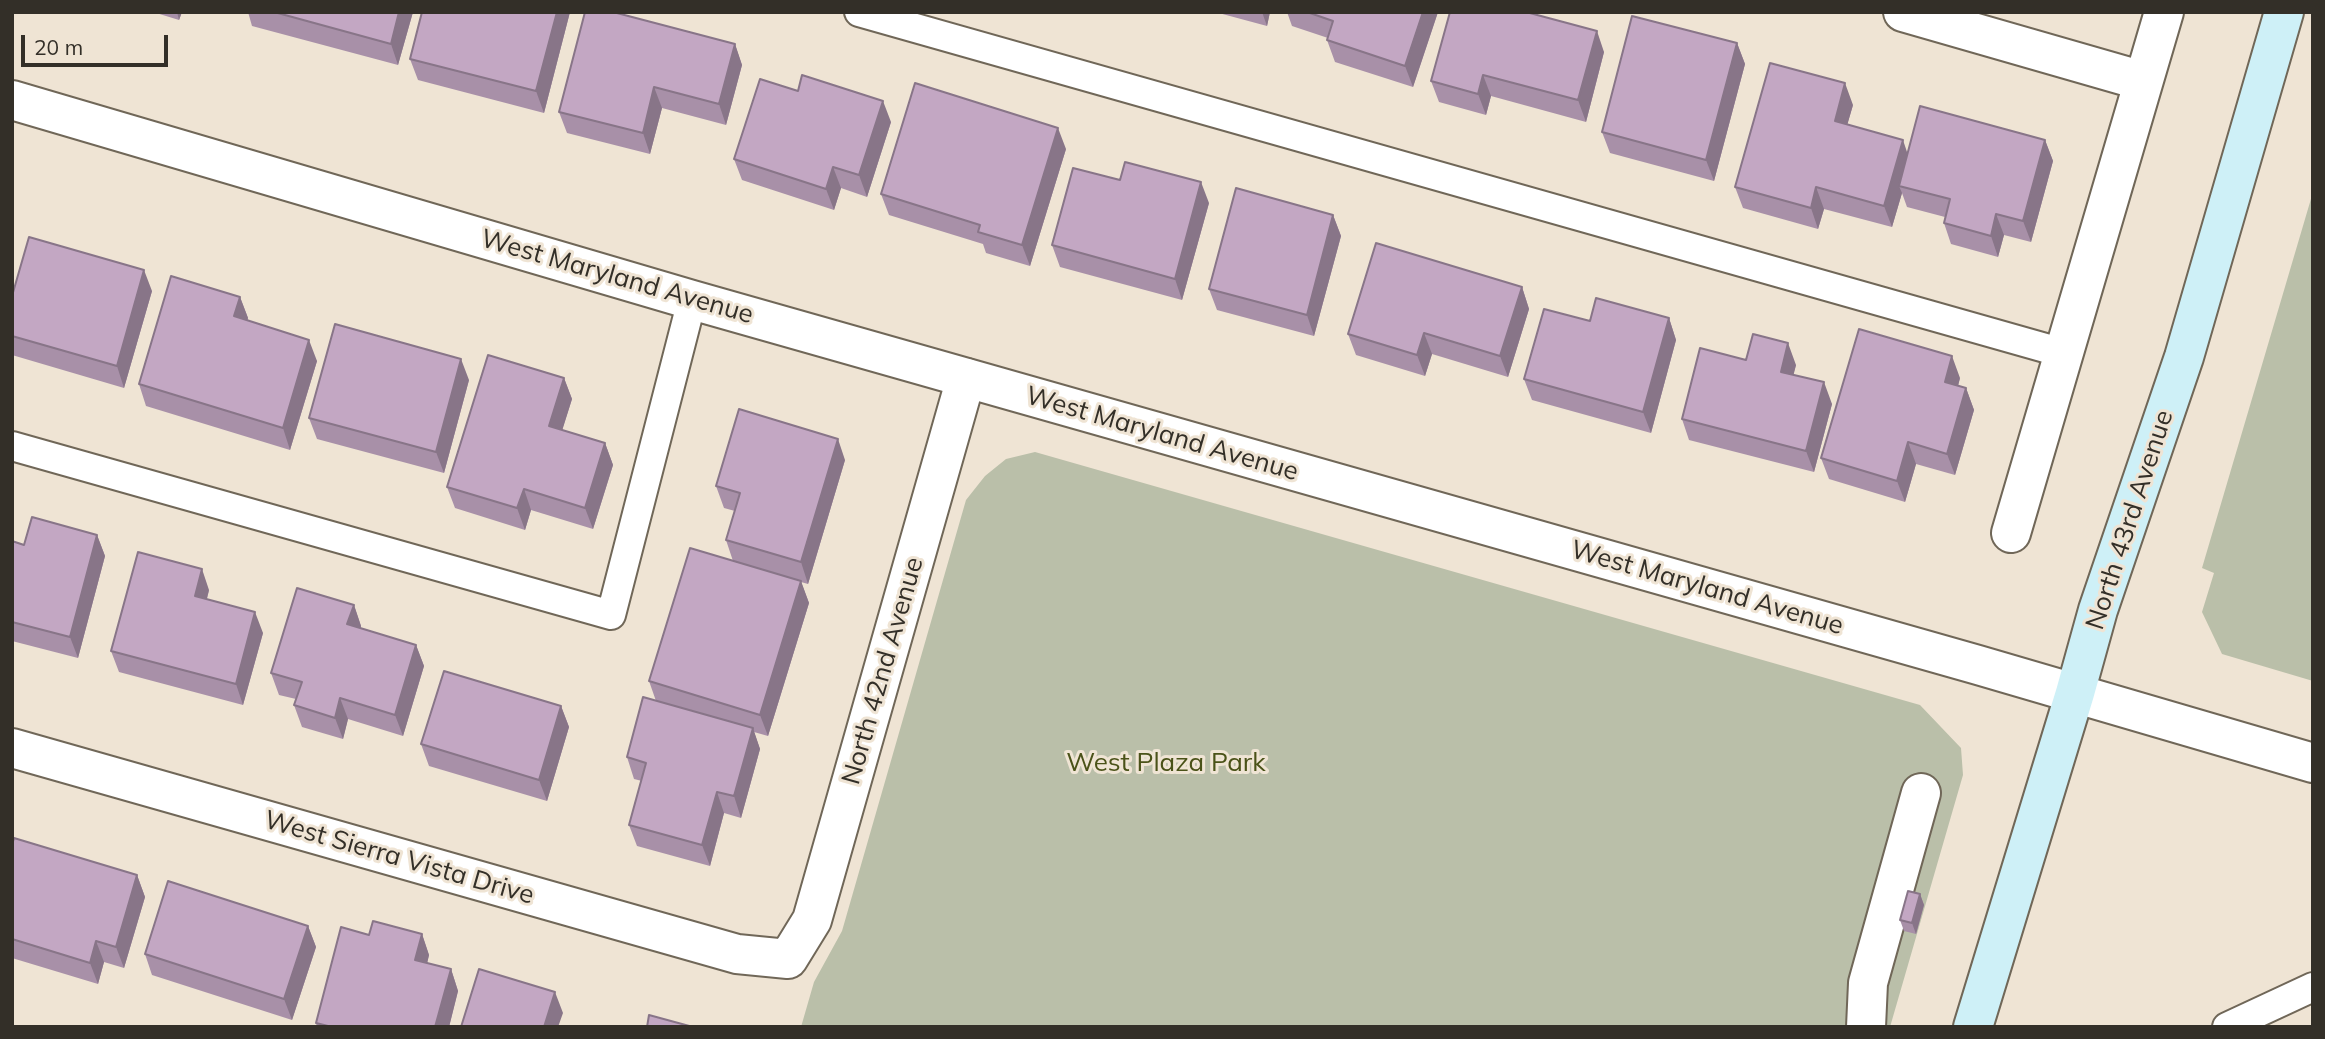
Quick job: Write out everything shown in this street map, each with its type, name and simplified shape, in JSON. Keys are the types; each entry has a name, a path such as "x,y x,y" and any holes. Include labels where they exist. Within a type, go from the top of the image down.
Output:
{"main road":[{"name":"North 43rd Avenue","path":"1973,1027 2098,610 2184,357 2284,12"}],"street":[{"path":"1903,12 2143,81"},
{"path":"2011,533 2164,12"},
{"name":"West Maryland Avenue","path":"12,100 692,300 2313,763"},
{"name":"North 42nd Avenue","path":"789,959 813,920 966,378"},
{"name":"West Sierra Vista Drive","path":"12,748 737,954 789,959"},
{"path":"1866,1027 1868,983 1921,793"}],"lane":[{"path":"859,12 2063,353"},
{"path":"12,446 611,615 692,300"},
{"path":"2227,1027 2313,987"}],"green space":[{"path":"2313,192 2313,681 2222,654 2202,612 2214,573 2202,568"},
{"name":"West Plaza Park","path":"1035,452 1920,705 1961,748 1963,775 1890,1027 801,1027 814,982 842,931 966,500 985,476 1006,459"}],"building":[{"path":"274,12 399,12 391,44"},
{"path":"422,12 557,12 536,91 410,59"},
{"path":"585,12 613,12 735,44 719,104 654,87 643,133 559,112"},
{"path":"1307,12 1423,12 1405,66 1327,40 1333,21"},
{"path":"1450,12 1526,12 1597,31 1578,100 1483,75 1478,94 1431,81"},
{"path":"1632,16 1737,43 1706,160 1602,132"},
{"path":"1770,63 1845,83 1835,121 1903,140 1884,206 1816,187 1811,208 1735,187"},
{"path":"802,75 883,101 859,175 833,167 826,189 734,159 760,79 798,91"},
{"path":"915,83 1058,128 1022,245 978,232 980,225 881,194"},
{"path":"1920,106 2045,140 2023,221 1996,214 1991,236 1944,223 1950,199 1899,186"},
{"path":"1125,162 1201,182 1175,279 1052,245 1073,168 1120,180"},
{"path":"1236,188 1333,215 1307,315 1209,289"},
{"path":"29,237 144,270 117,366 12,336 12,296"},
{"path":"1376,243 1522,287 1500,356 1424,333 1417,355 1348,334"},
{"path":"171,276 240,297 234,316 309,340 283,428 139,384"},
{"path":"1596,298 1669,318 1643,412 1524,379 1544,309 1590,321"},
{"path":"335,324 461,359 436,452 309,418"},
{"path":"1859,329 1952,356 1945,382 1966,388 1947,454 1908,442 1897,481 1821,458"},
{"path":"1753,334 1788,343 1781,372 1824,382 1806,451 1682,419 1700,348 1746,360"},
{"path":"488,355 564,378 549,426 605,443 585,508 524,489 517,508 447,487"},
{"path":"739,409 838,439 801,562 726,540 740,493 716,486"},
{"path":"32,517 97,535 70,637 12,622 12,541 24,545"},
{"path":"690,548 801,581 760,715 649,681"},
{"path":"138,552 202,569 195,596 255,612 236,684 111,651"},
{"path":"297,588 354,605 347,624 416,645 395,715 340,698 335,718 294,705 302,682 271,673"},
{"path":"444,671 561,706 539,780 421,744"},
{"path":"643,697 753,728 734,796 717,792 702,845 629,825 646,763 627,757"},
{"path":"14,838 137,875 116,947 96,941 90,963 12,939"},
{"path":"168,881 308,926 284,999 145,954"},
{"path":"1908,891 1920,894 1912,923 1900,920"},
{"path":"373,921 422,934 415,960 451,969 435,1027 332,1027 316,1023 341,927 369,935"},
{"path":"479,969 555,992 544,1027 461,1027"},
{"path":"649,1015 693,1027 647,1027"}]}
